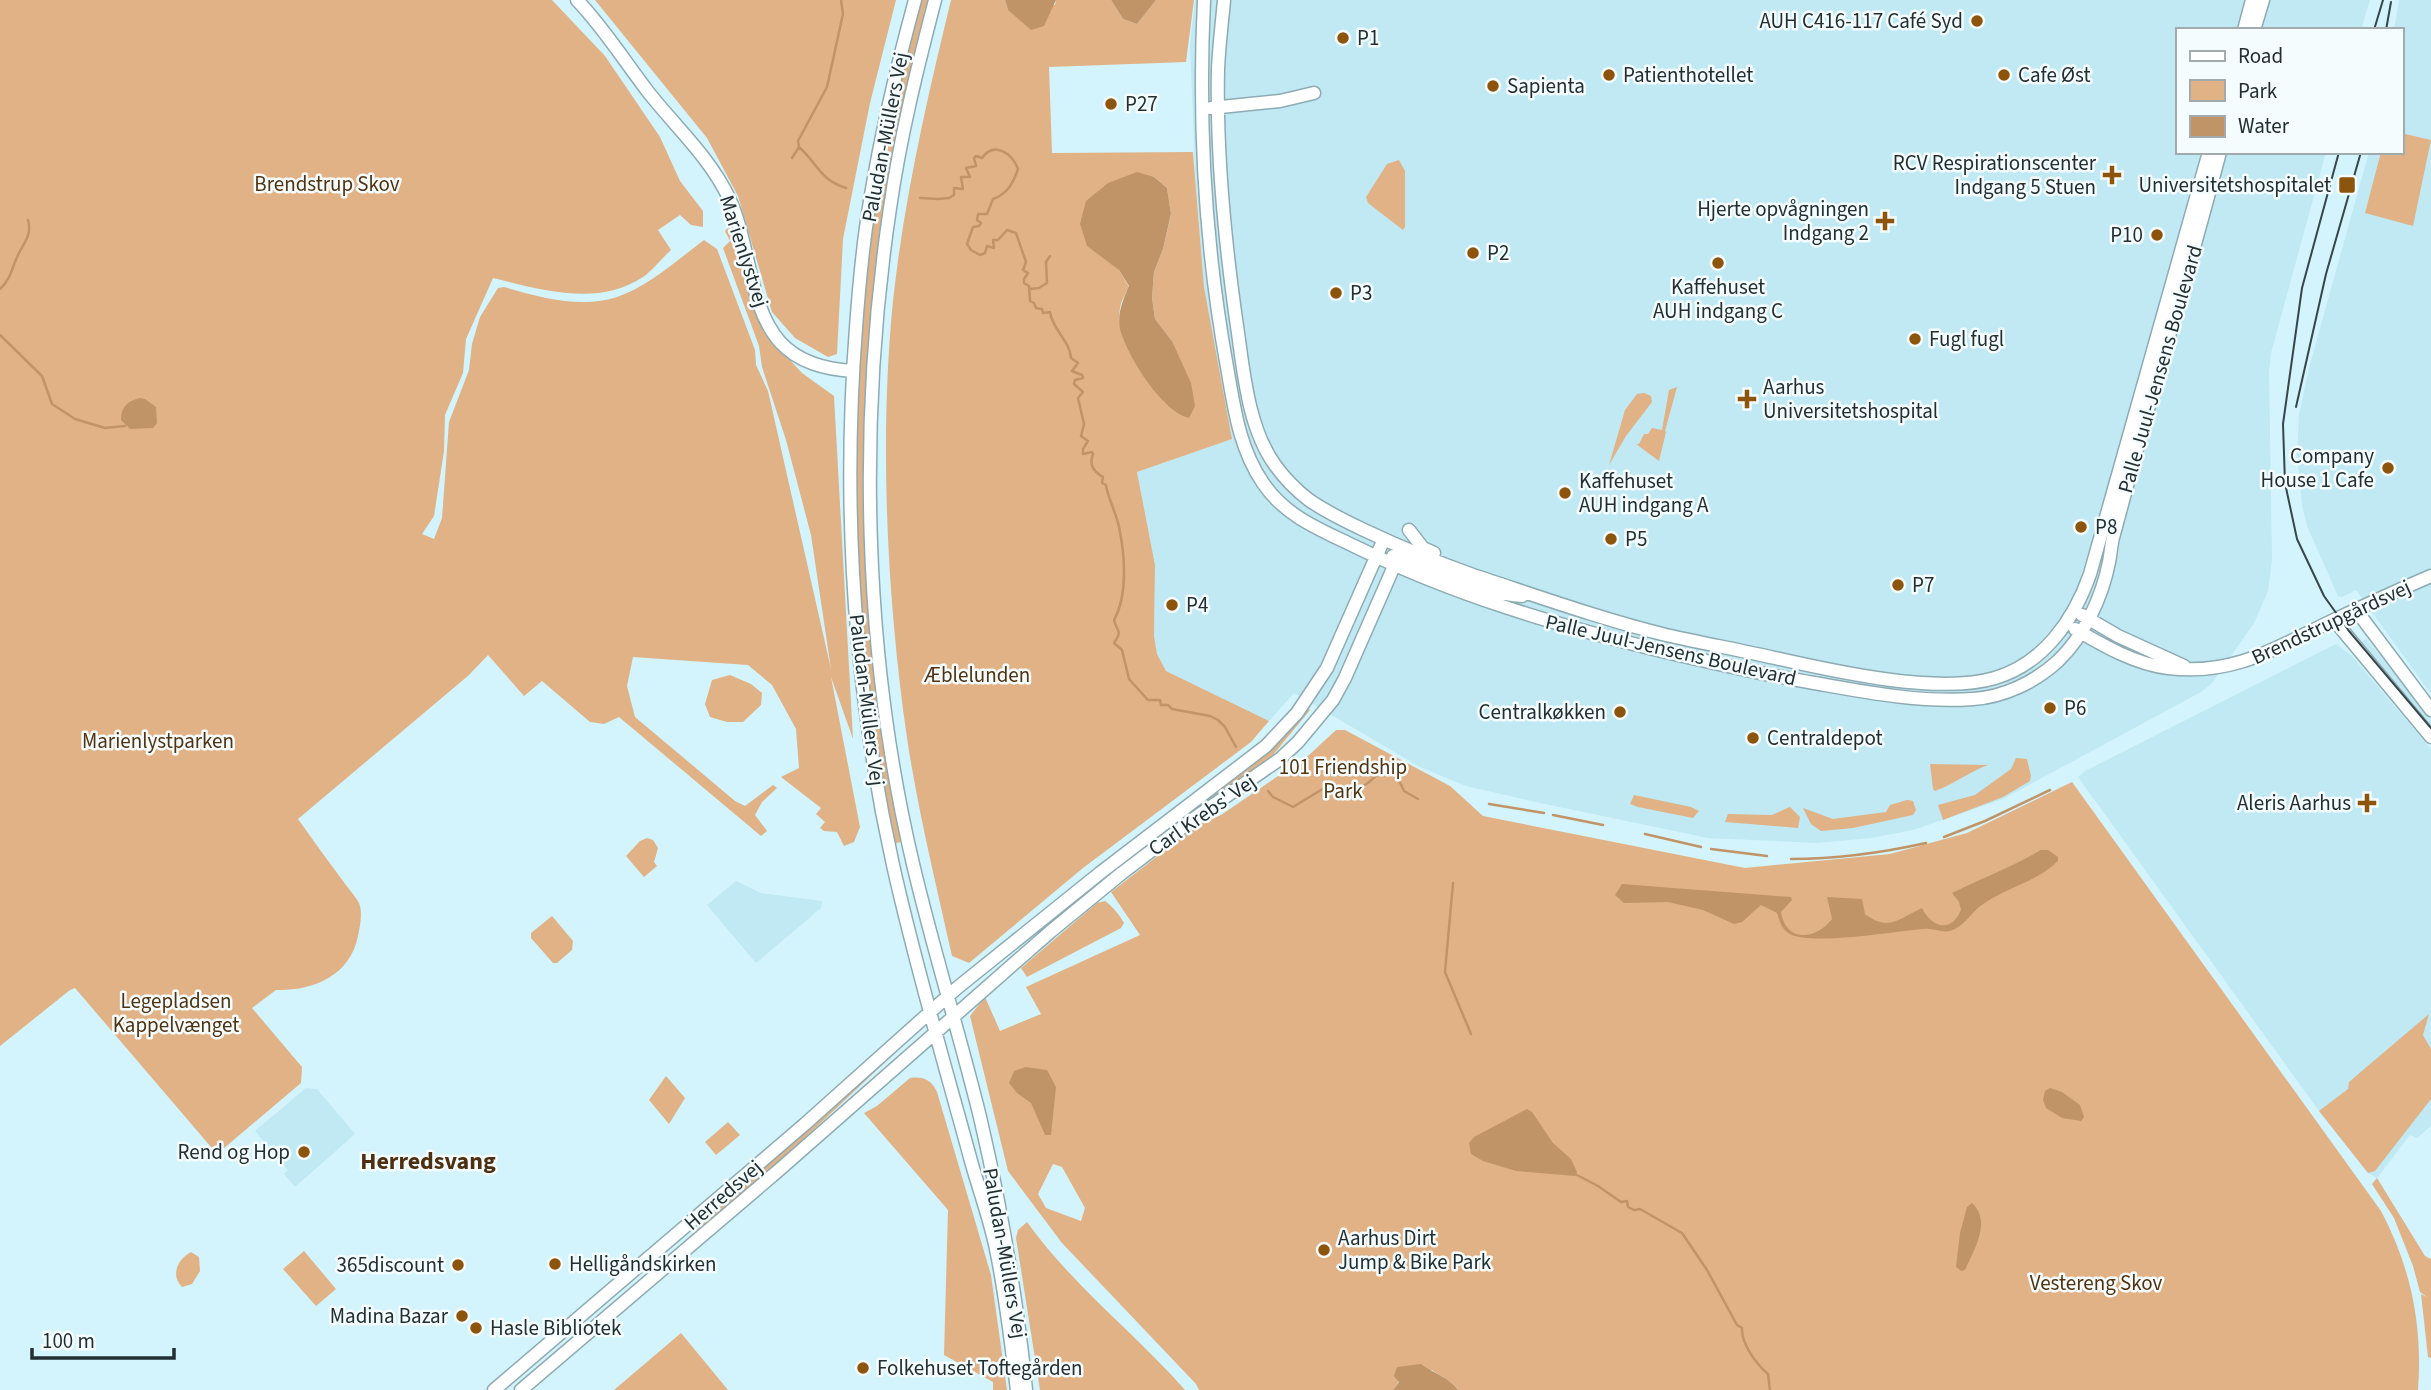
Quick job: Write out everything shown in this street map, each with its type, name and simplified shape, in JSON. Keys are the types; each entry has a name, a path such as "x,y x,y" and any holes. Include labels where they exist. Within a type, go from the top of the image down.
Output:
{"street":[{"name":"Marienlystvej","path":"577,0 648,92 707,162 724,188 735,212 760,305 771,331 791,353 802,360 818,366 852,371"},
{"name":"Paludan-Müllers Vej","path":"915,0 880,143 858,292 852,371 850,516 864,699 872,762 889,847 930,1011 996,1248 1017,1390"},
{"name":"Paludan-Müllers Vej","path":"935,0 900,147 890,209 874,365 870,464 875,598 890,740 912,862 980,1118 1007,1245 1026,1390"},
{"name":"Palle Juul-Jensens Boulevard","path":"1204,0 1202,96 1213,110 1224,229 1243,364 1255,423 1265,448 1290,485 1333,515 1384,539 1398,557 1477,599 1613,639 1779,677 1921,698 1976,699 2001,694 2021,686 2057,662 2082,622 2109,563 2121,508 2219,154"},
{"name":"Palle Juul-Jensens Boulevard","path":"1224,0 1213,110 1212,262 1220,328 1243,446 1266,488 1283,507 1306,523 1375,556 1423,558 1663,634 1840,672 1934,683 1982,681 2012,671 2028,662 2044,650 2066,624 2082,622"},
{"path":"2245,28 2252,0"},
{"path":"2255,28 2263,0"},
{"path":"1203,20 1208,35 1213,110 1280,102 1314,93"},
{"name":"Palle Juul-Jensens Boulevard","path":"2082,622 2098,578 2106,517 2207,154"},
{"path":"1409,530 1423,548 1491,581"},
{"name":"Carl Krebs' Vej","path":"948,996 1100,873 1239,768 1284,728 1326,668 1384,539"},
{"name":"Carl Krebs' Vej","path":"936,1031 1122,873 1280,759 1298,742 1333,700 1345,678 1398,557"},
{"path":"1398,557 1500,594 1541,597"},
{"name":"Brendstrupgårdsvej","path":"2082,622 2113,650 2159,666 2224,666 2261,657 2431,576"},
{"path":"2356,610 2431,710"},
{"path":"2334,620 2431,737"},
{"name":"Brendstrupgårdsvej","path":"2082,622 2188,668"},
{"name":"Herredsvej","path":"495,1390 795,1133 948,996"},
{"name":"Herredsvej","path":"521,1390 779,1170 936,1031"}],"shaded area":[{"name":"Aarhus Universitetshospital","path":"1195,0 2370,0 2362,28 2176,28 2176,154 2325,154 2271,353 2272,560 2268,591 2254,623 2212,683 2201,692 2003,799 1913,830 1871,838 1816,843 1708,838 1466,786 1420,767 1294,693 1269,721 1166,671 1157,654 1154,636 1155,565 1137,472 1232,439 1204,287 1195,170 1190,45"},
{"path":"2399,0 2431,0 2431,694 2356,590 2342,597 2338,596 2307,526 2297,454 2299,415 2309,368 2368,154 2403,154 2403,28 2394,28"},
{"path":"2366,639 2431,716 2431,733 2356,644"},
{"path":"2336,644 2351,655 2431,749 2431,1126 2417,1138 2410,1135 2377,1178 2368,1173 2319,1111 2078,777 2085,771"},
{"path":"736,881 761,893 822,901 821,908 756,963 707,905"},
{"name":"Rend og Hop","path":"306,1088 317,1089 355,1134 295,1187 284,1174 288,1170 255,1131"}],"green space":[{"path":"0,0 552,0 605,56 660,137 680,181 703,211 703,227 691,225 680,215 658,230 671,250 643,277 607,292 589,294 550,291 493,278 466,339 463,373 445,415 444,451 434,516 422,534 434,539 442,518 449,422 469,370 472,344 480,317 498,288 575,302 617,297 640,287 704,240 717,249 755,350 756,365 768,391 831,669 811,535 786,440 762,367 759,346 723,248 730,241 725,231 729,227 734,235 763,331 802,373 834,396 853,739 831,677 860,827 854,842 844,846 837,832 820,828 825,822 816,814 821,808 781,777 799,768 796,729 772,685 748,665 633,657 627,686 635,717 735,801 745,806 773,785 777,788 762,802 755,815 767,831 761,836 619,717 604,724 590,722 542,681 524,696 488,655 469,675 298,819 359,903 361,915 358,936 347,961 328,978 303,988 276,990 252,1008 302,1067 301,1083 217,1154 75,988 0,1046"},
{"path":"595,0 896,0 870,103 843,239 837,354 828,357 795,338 772,312 738,196 707,138"},
{"path":"920,0 930,0 919,38 865,418 866,544 903,841 894,844 869,689 859,577 857,408 864,296 874,221 894,110"},
{"name":"Æblelunden","path":"951,0 1005,0 1008,10 1055,5 1056,0 1111,0 1123,19 1137,24 1156,0 1194,0 1186,62 1049,67 1052,153 1193,152 1204,287 1232,439 1137,472 1155,565 1154,636 1157,654 1166,671 1269,721 1251,742 1083,868 969,963 952,956 916,793 894,631 887,520 886,409 893,301 910,187","holes":["1154,177 1167,188 1171,215 1154,272 1152,298 1155,319 1172,341 1165,403 1133,358 1122,333 1120,308 1129,287 1119,270"]},
{"path":"2403,133 2431,140 2413,226 2365,213 2380,154 2403,154"},
{"path":"1399,160 1405,171 1403,230 1368,203 1366,197 1387,164"},
{"path":"1677,387 1659,461 1636,444 1639,444 1644,434 1648,434 1652,428 1662,430 1669,390"},
{"path":"1637,394 1651,396 1652,402 1626,436 1609,465 1625,410"},
{"path":"730,675 751,684 762,693 761,705 743,722 727,722 710,717 705,704 712,680"},
{"path":"1310,710 1268,761 1083,898 1115,867 1244,769 1277,741"},
{"path":"1336,730 1345,730 1450,786 1483,816 1745,868 1890,854 1967,833 2072,782 2381,1211 2400,1254 2413,1298 2419,1343 2418,1390 1458,1390 1432,1370 1399,1381 1393,1390 1199,1390 1062,1243 1008,1171 970,1016 985,997 1000,1031 1041,1014 1026,987 1140,935 1111,892 1198,825 1221,815 1309,755","holes":["1053,1164 1062,1167 1085,1208 1081,1221 1046,1208 1038,1194"]},
{"path":"2016,758 2027,759 2030,781 2003,797 1943,820 1938,805 1975,795 2011,769"},
{"path":"1930,764 1988,765 1935,791"},
{"path":"1634,795 1699,811 1693,818 1638,807 1630,804"},
{"path":"1913,801 1916,810 1913,815 1853,828 1821,831 1811,824 1803,808 1833,819 1886,812 1890,805"},
{"path":"1790,807 1800,817 1798,828 1725,822 1728,814 1772,815"},
{"path":"647,838 653,840 658,848 654,862 657,866 644,877 626,856 640,841"},
{"path":"1105,901 1124,923 1121,928 1027,977 1021,968 1097,903"},
{"path":"552,916 573,941 572,950 557,963 553,963 531,938 531,933"},
{"path":"2429,1014 2423,1035 2431,1049 2431,1099 2375,1171 2368,1173 2319,1111 2348,1089 2349,1082"},
{"path":"911,1034 912,1037 778,1163 684,1242 743,1185"},
{"path":"666,1076 685,1098 669,1124 649,1100"},
{"path":"910,1078 926,1080 937,1092 991,1275 1007,1390 993,1390 993,1382 944,1355 948,1210 864,1113 877,1106"},
{"path":"728,1122 740,1135 716,1155 705,1142"},
{"path":"2377,1178 2425,1256 2431,1259 2431,1358 2428,1357 2421,1294 2427,1297 2420,1292 2394,1218 2372,1184"},
{"path":"1027,1222 1083,1288 1185,1390 1040,1390 1016,1238 1018,1230"},
{"path":"304,1251 336,1289 316,1306 283,1269"},
{"path":"191,1252 199,1257 200,1271 192,1284 182,1287 178,1282 177,1268 182,1259"},
{"path":"681,1333 728,1390 614,1390"}],"water":[{"path":"1005,0 1056,0 1044,26 1031,30 1008,10"},
{"path":"1111,0 1156,0 1137,24 1123,19"},
{"path":"1137,172 1154,177 1167,188 1171,214 1163,249 1154,272 1152,298 1155,319 1172,341 1191,383 1195,406 1189,418 1168,405 1137,367 1119,323 1121,307 1129,286 1119,270 1087,246 1080,224 1086,201 1108,183"},
{"path":"140,398 156,407 157,423 153,428 130,429 121,420 126,405"},
{"path":"2041,850 2048,850 2058,857 2058,861 2040,875 1988,900 1959,927 1947,931 1924,929 1816,939 1790,934 1781,925 1777,913 1761,905 1742,922 1734,924 1703,910 1668,902 1624,903 1615,895 1622,884 1791,897 1792,900 1781,912 1789,929 1802,935 1818,931 1832,919 1827,897 1862,899 1865,914 1881,922 1894,922 1922,908 1930,920 1947,925 1957,918 1961,910 1952,893"},
{"path":"1026,1067 1047,1070 1056,1087 1051,1135 1045,1135 1031,1103 1009,1083 1014,1071"},
{"path":"2050,1088 2062,1092 2080,1105 2084,1117 2081,1121 2062,1118 2046,1108 2043,1100 2045,1091"},
{"path":"1527,1109 1532,1112 1553,1143 1571,1159 1577,1172 1575,1176 1516,1171 1483,1161 1471,1154 1469,1143 1474,1137"},
{"path":"1972,1203 1981,1218 1981,1227 1973,1254 1965,1270 1961,1271 1956,1267 1960,1233 1967,1207"},
{"path":"1421,1364 1446,1379 1458,1390 1393,1390 1399,1382 1394,1376 1397,1367"}],"waterway":[{"path":"841,0 843,14 827,87 798,141 799,147 824,176 846,188"},
{"path":"792,158 799,147"},
{"path":"920,198 938,199 954,195 954,188 963,189 961,177 970,177 966,168 976,166 974,158 982,158 992,150 1002,151 1015,163 1018,169 1012,184 993,199 987,214 978,214 977,220 981,223 973,227 967,244 980,255 985,253 987,246 994,248 993,240 998,240 1007,230 1016,233 1026,262 1023,270 1028,273 1024,283 1029,286 1030,301 1036,308 1042,309 1043,313 1050,312 1068,346 1071,358 1078,363 1072,371 1083,378 1075,380 1074,384 1083,392 1078,398 1084,424 1081,436 1088,441 1083,454 1092,452 1093,467 1103,477 1102,483 1106,485 1118,521 1123,550 1122,599 1114,620 1119,633 1114,643 1122,650 1129,679 1148,700 1160,700 1161,705 1168,705 1172,709 1218,720 1236,747"},
{"path":"0,289 27,238 28,220"},
{"path":"1030,289 1047,283 1046,262 1050,256"},
{"path":"0,335 42,376 52,404 75,419 105,428 125,426"},
{"path":"1268,791 1273,797 1293,807 1326,787 1333,791 1339,788 1347,795 1378,774 1384,775 1390,771 1397,776 1404,791 1418,799"},
{"path":"1944,837 2050,790"},
{"path":"1489,804 1544,813"},
{"path":"1553,815 1603,825"},
{"path":"1645,834 1701,847"},
{"path":"1791,859 1859,855 1926,843"},
{"path":"1711,849 1767,856"},
{"path":"1453,883 1445,972 1471,1034"},
{"path":"1573,1173 1621,1202 1627,1201 1628,1207 1640,1209 1682,1233 1707,1270 1737,1325 1742,1328 1750,1353 1768,1374 1770,1390"}],"tram line":[{"path":"2375,28 2383,0"},
{"path":"2386,28 2391,2"},
{"path":"2338,154 2302,288 2283,424 2285,483 2297,539 2324,596 2349,631 2431,728"},
{"path":"2296,407 2326,274 2360,154"}],"place":[{"name":"AUH C416-117 Café Syd","path":"1977,21"},
{"name":"P1","path":"1343,38"},
{"name":"Patienthotellet","path":"1609,75"},
{"name":"Cafe Øst","path":"2004,75"},
{"name":"Sapienta","path":"1493,86"},
{"name":"P27","path":"1111,104"},
{"name":"RCV Respirationscenter Indgang 5 Stuen","path":"2112,175"},
{"name":"Universitetshospitalet","path":"2347,185"},
{"name":"Hjerte opvågningen Indgang 2","path":"1885,221"},
{"name":"P10","path":"2157,235"},
{"name":"P2","path":"1473,253"},
{"name":"Kaffehuset AUH indgang C","path":"1718,263"},
{"name":"P3","path":"1336,293"},
{"name":"Fugl fugl","path":"1915,339"},
{"name":"Aarhus Universitetshospital","path":"1747,399"},
{"name":"Company House 1 Cafe","path":"2388,468"},
{"name":"Kaffehuset AUH indgang A","path":"1565,493"},
{"name":"P8","path":"2081,527"},
{"name":"P5","path":"1611,539"},
{"name":"P7","path":"1898,585"},
{"name":"P4","path":"1172,605"},
{"name":"P6","path":"2050,708"},
{"name":"Centralkøkken","path":"1620,712"},
{"name":"Centraldepot","path":"1753,738"},
{"name":"Aleris Aarhus","path":"2367,803"},
{"name":"Rend og Hop","path":"304,1152"},
{"name":"Aarhus Dirt Jump & Bike Park","path":"1324,1250"},
{"name":"Helligåndskirken","path":"555,1264"},
{"name":"365discount","path":"458,1265"},
{"name":"Madina Bazar","path":"462,1316"},
{"name":"Hasle Bibliotek","path":"476,1328"},
{"name":"Folkehuset Toftegården","path":"863,1368"}],"district":[{"name":"Herredsvang","path":"428,1161"}],"park label":[{"name":"Brendstrup Skov","path":"327,184"},
{"name":"Marienlystparken","path":"158,741"},
{"name":"101 Friendship Park","path":"1343,779"},
{"name":"Legepladsen Kappelvænget","path":"176,1013"},
{"name":"Vestereng Skov","path":"2096,1283"}]}
